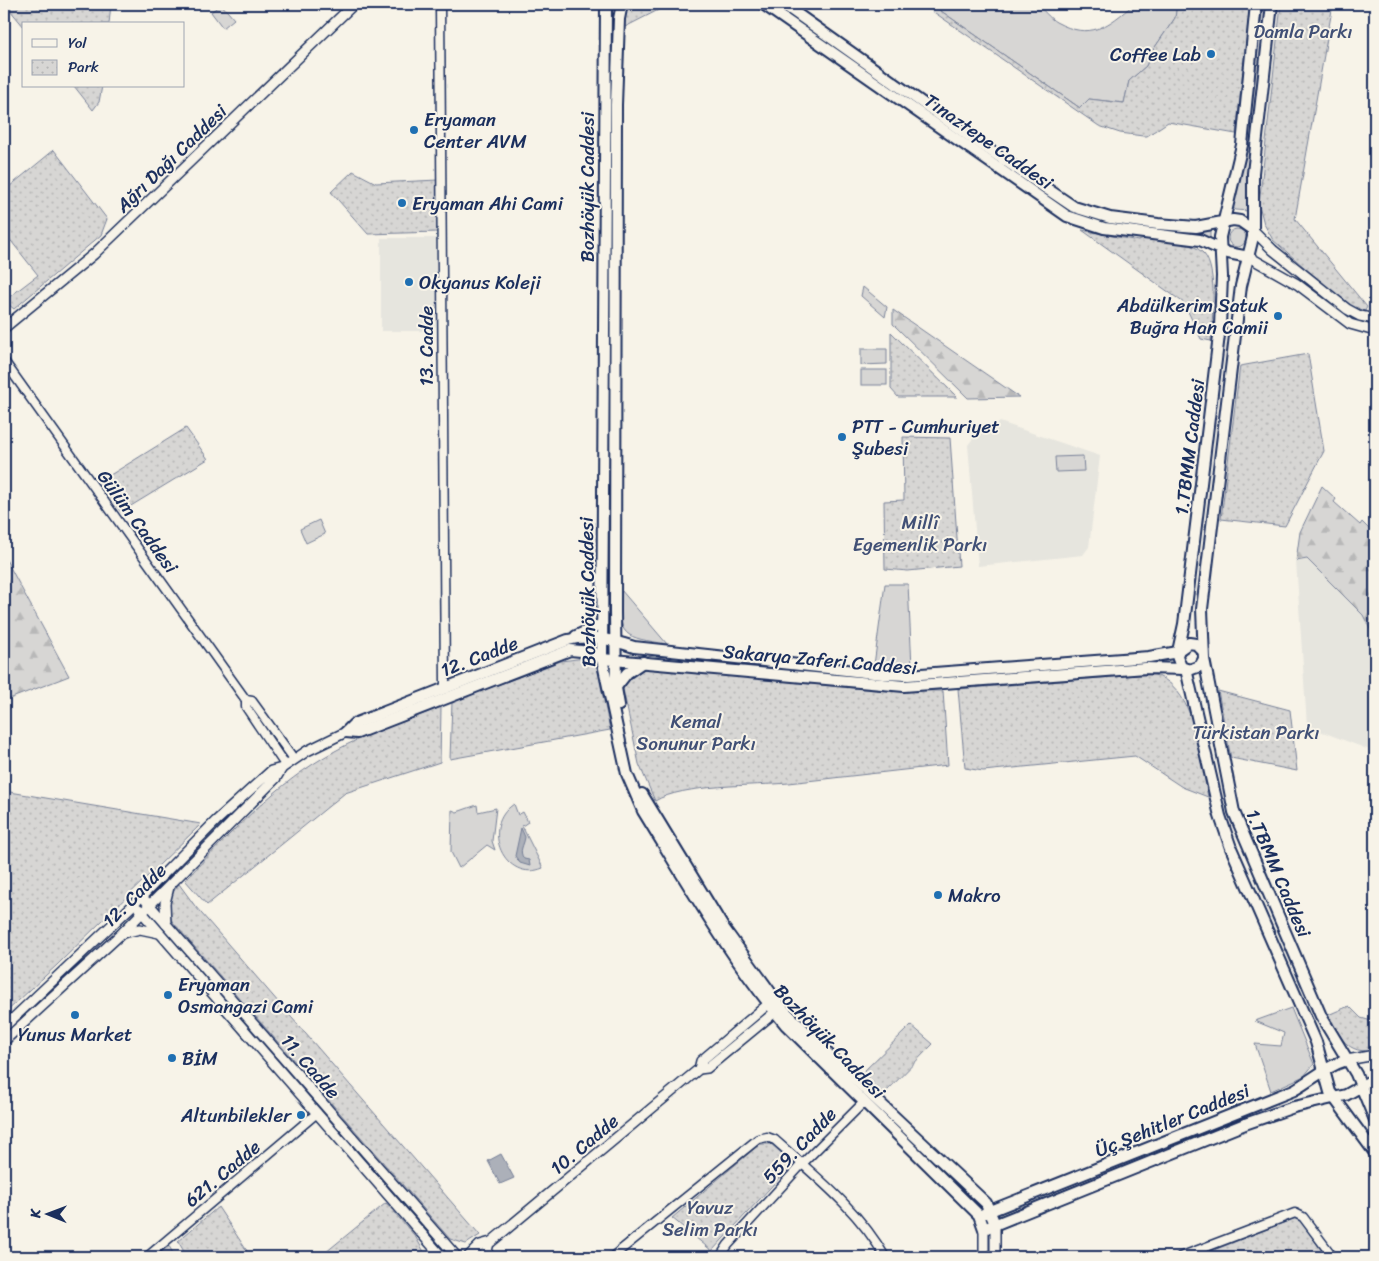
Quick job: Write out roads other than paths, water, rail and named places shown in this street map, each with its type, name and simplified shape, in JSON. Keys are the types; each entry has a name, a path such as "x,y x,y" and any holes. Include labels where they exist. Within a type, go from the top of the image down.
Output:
{"main road":[{"name":"Ağrı Dağı Caddesi","path":"4,328 94,254 354,4"},
{"name":"Bozhöyük Caddesi","path":"606,4 602,659 621,731"},
{"name":"Bozhöyük Caddesi","path":"622,4 619,19 616,105 615,612 617,641 616,688 627,774 642,811 713,925 775,1006 864,1102 979,1215 984,1228"},
{"name":"Tınaztepe Caddesi","path":"763,4 1067,216 1104,228 1200,240 1234,255 1249,257"},
{"name":"Tınaztepe Caddesi","path":"783,4 976,141 1074,207 1110,218 1158,224 1196,227 1224,222"},
{"path":"1256,4 1242,145 1224,222 1240,221 1347,309 1360,316 1375,319"},
{"path":"1253,230 1253,173 1272,4"},
{"name":"1.TBMM Caddesi","path":"1178,651 1184,624 1216,368 1222,276 1219,248 1224,222"},
{"name":"1.TBMM Caddesi","path":"1253,230 1249,257 1241,286 1205,589 1202,622 1203,654 1234,812 1321,1016 1356,1074 1375,1120"},
{"path":"1249,257 1297,284 1350,324 1375,331"},
{"path":"568,640 602,624"},
{"name":"12. Cadde","path":"4,1041 120,934 294,759 346,732 354,724 568,640 580,637 602,639"},
{"name":"Sakarya Zaferi Caddesi","path":"602,639 617,641 634,647 883,674 915,674 1149,657 1178,651"},
{"path":"1189,643 1196,644 1203,654 1197,668 1185,669 1179,663 1178,651 1189,643"},
{"name":"12. Cadde","path":"346,732 357,733 570,650 592,652 602,659"},
{"name":"Sakarya Zaferi Caddesi","path":"602,659 723,668 849,683 904,686 1146,668 1185,669"},
{"path":"616,688 627,673 642,662"},
{"name":"1.TBMM Caddesi","path":"1185,669 1220,816 1234,855 1316,1042 1326,1083 1334,1098 1375,1153"},
{"name":"12. Cadde","path":"4,1027 134,904 216,821 271,770 284,767"},
{"path":"166,924 165,903 172,882"},
{"name":"11. Cadde","path":"142,896 457,1257"},
{"name":"11. Cadde","path":"134,904 442,1257"},
{"path":"120,934 140,929 160,933"},
{"name":"Bozhöyük Caddesi","path":"775,1006 986,1203 991,1210 995,1224"},
{"name":"10. Cadde","path":"468,1257 480,1244 489,1243 699,1069 701,1061 775,1006"},
{"name":"Üç Şehitler Caddesi","path":"979,1215 1294,1090 1308,1083 1324,1070 1347,1060 1375,1055"},
{"name":"Üç Şehitler Caddesi","path":"984,1228 1245,1124 1294,1107 1346,1095 1375,1077"},
{"path":"995,1224 995,1257"},
{"path":"984,1228 984,1257"},
{"name":"10. Cadde","path":"482,1257 487,1252 489,1243"}],"street":[{"name":"13. Cadde","path":"440,4 445,688"},
{"name":"Gülüm Caddesi","path":"4,361 246,700 246,707 284,767"},
{"name":"Gülüm Caddesi","path":"246,700 252,701 294,759"},
{"name":"559. Cadde","path":"720,1257 728,1245 802,1164 864,1102"},
{"name":"621. Cadde","path":"147,1257 317,1113"},
{"path":"612,1257 761,1138 773,1138 802,1164 863,1224 885,1257"},
{"path":"1180,1257 1295,1213 1299,1213 1333,1257"}],"place":[{"name":"Coffee Lab","path":"1211,54"},
{"name":"Eryaman Center AVM","path":"414,130"},
{"name":"Eryaman Ahi Cami","path":"402,203"},
{"name":"Okyanus Koleji","path":"409,282"},
{"name":"Abdülkerim Satuk Buğra Han Camii","path":"1278,316"},
{"name":"PTT - Cumhuriyet Şubesi","path":"842,437"},
{"name":"Makro","path":"938,895"},
{"name":"Eryaman Osmangazi Cami","path":"168,995"},
{"name":"Yunus Market","path":"75,1015"},
{"name":"BİM","path":"172,1058"},
{"name":"Altunbilekler","path":"301,1115"}],"park label":[{"name":"Damla Parkı","path":"1303,31"},
{"name":"Millî Egemenlik Parkı","path":"920,533"},
{"name":"Kemal Sonunur Parkı","path":"696,732"},
{"name":"Türkistan Parkı","path":"1256,732"},
{"name":"Yavuz Selim Parkı","path":"710,1218"}]}
